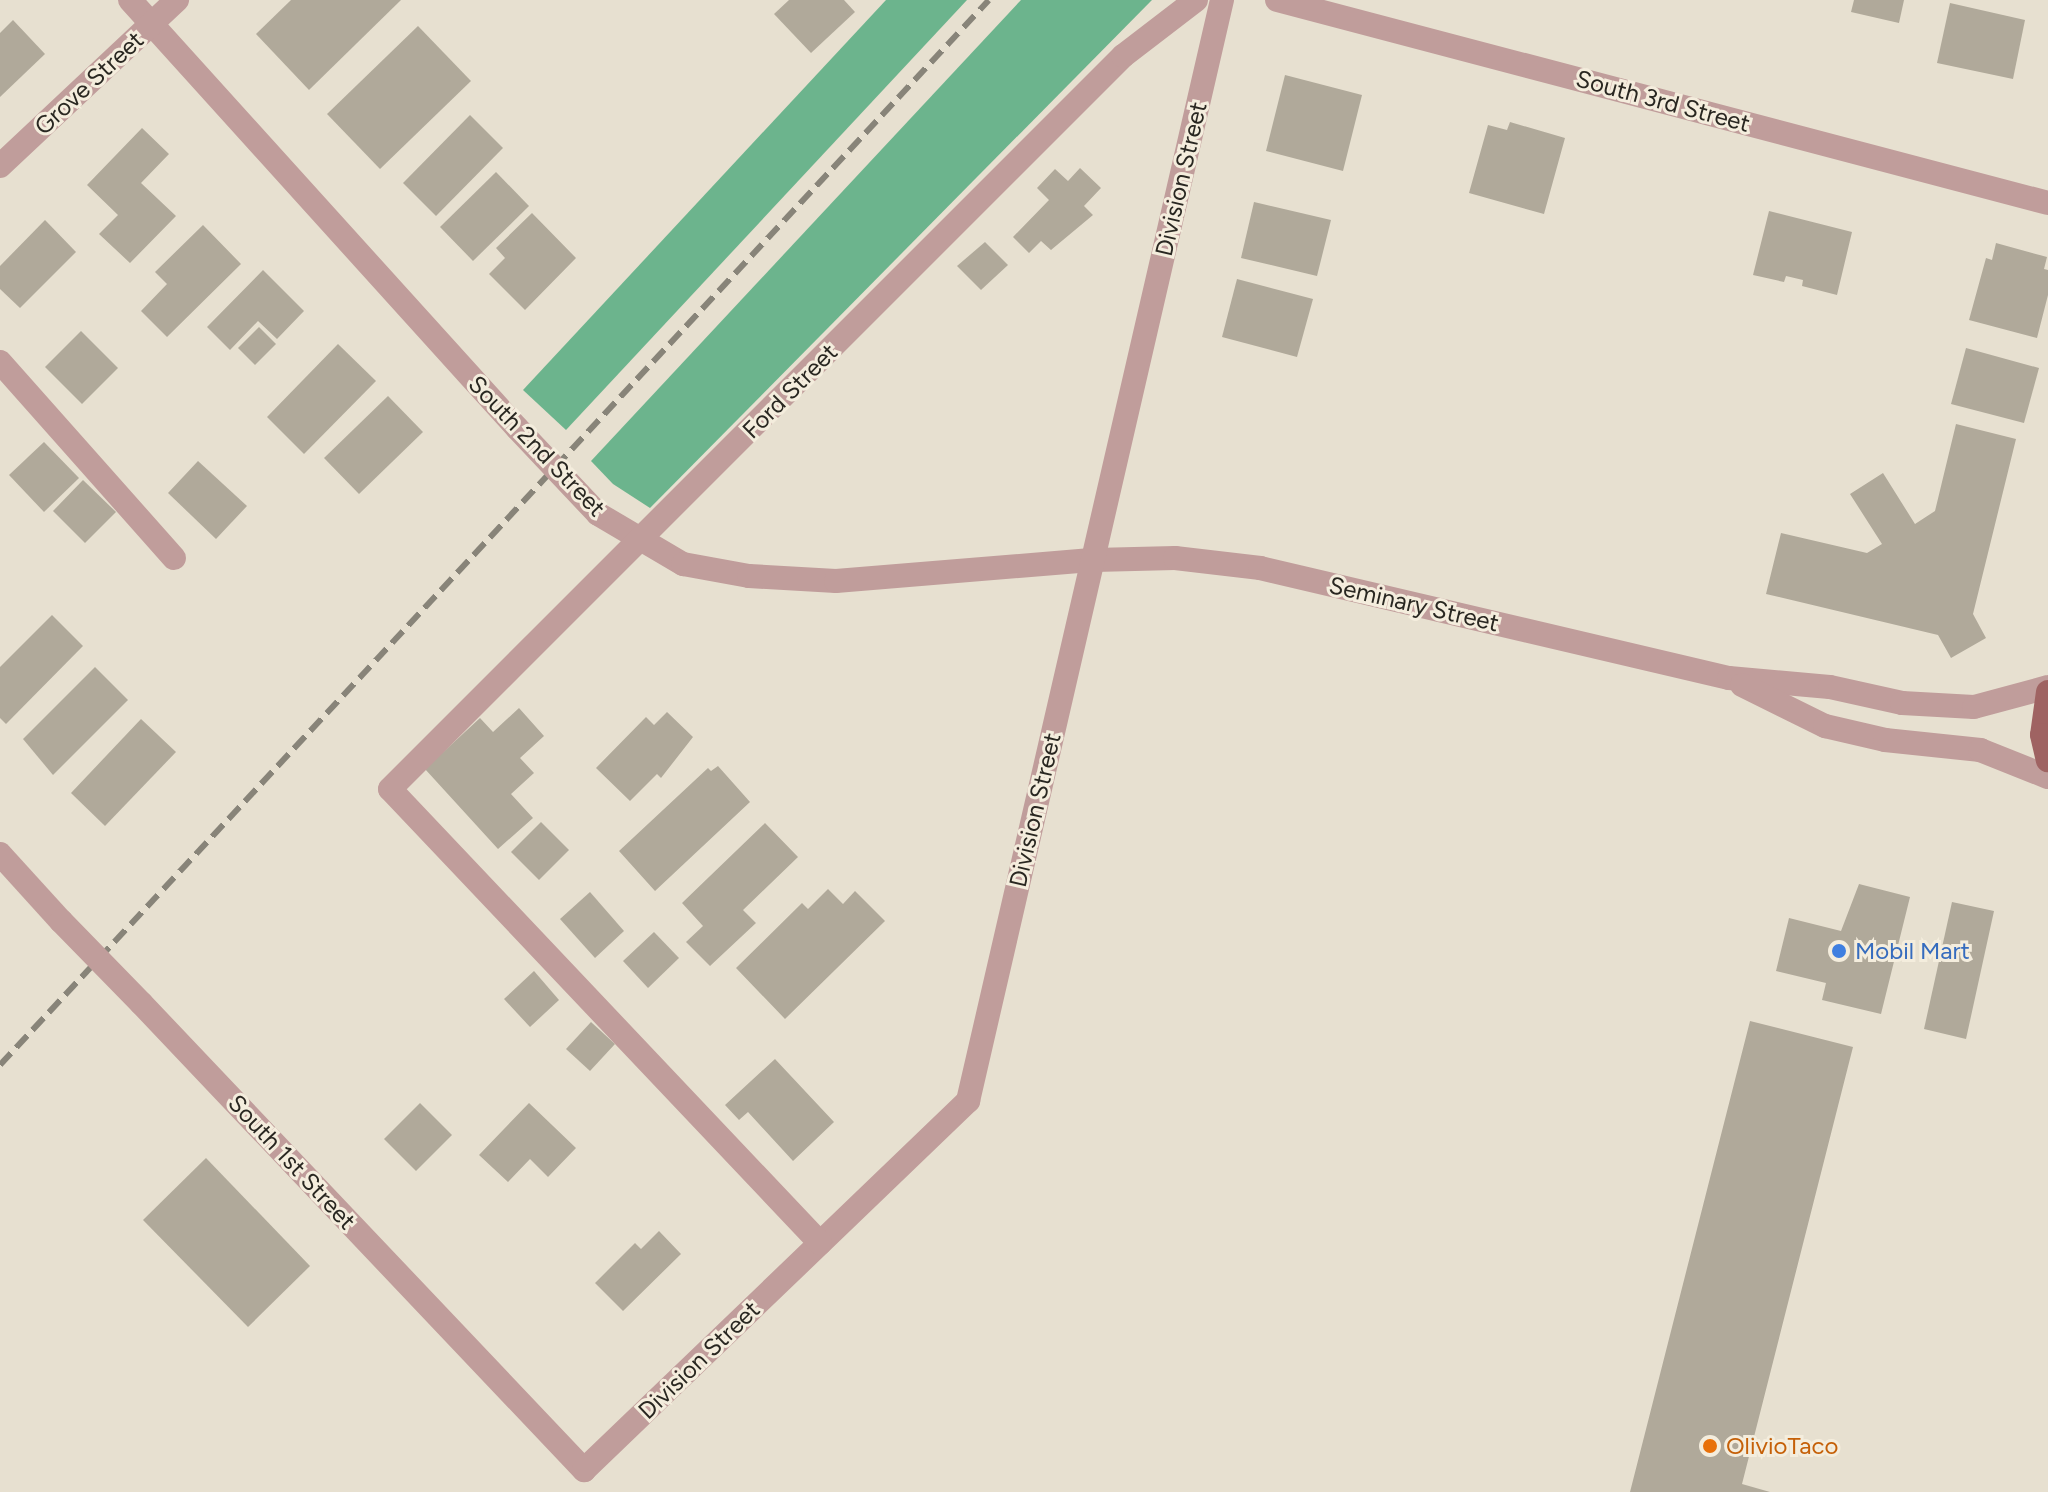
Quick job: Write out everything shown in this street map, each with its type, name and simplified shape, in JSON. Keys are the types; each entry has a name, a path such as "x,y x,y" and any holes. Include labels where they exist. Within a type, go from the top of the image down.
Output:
{"main road":[{"path":"2048,689 2042,735 2048,760"}],"street":[{"name":"South 2nd Street","path":"130,0 517,428 598,514 639,542 683,564 749,576 836,581 1094,560"},
{"name":"Grove Street","path":"0,166 177,0"},
{"name":"Ford Street","path":"820,1243 390,789 1123,56 1196,0"},
{"name":"Division Street","path":"584,1470 968,1101 1222,0"},
{"name":"South 3rd Street","path":"1277,0 2048,203"},
{"path":"0,362 174,558"},
{"name":"Seminary Street","path":"1094,560 1175,558 1260,568 1729,678 1830,687 1902,703 1974,707 2048,689"},
{"name":"Seminary Street","path":"1729,678 1825,726 1885,740 1980,750 2048,777"},
{"name":"South 1st Street","path":"0,854 584,1470"}],"green space":[{"path":"886,0 967,0 566,430 523,390"},
{"path":"1021,0 1152,0 650,508 613,484 591,461"}],"building":[{"path":"291,0 401,0 309,90 256,34"},
{"path":"789,0 844,0 855,12 811,53 774,14"},
{"path":"1854,0 1904,0 1899,23 1851,12"},
{"path":"1950,3 2025,20 2013,79 1937,63"},
{"path":"13,20 45,54 0,97 0,33"},
{"path":"418,26 471,81 380,169 327,114"},
{"path":"1285,75 1362,95 1343,171 1266,151"},
{"path":"470,115 503,148 436,216 403,183"},
{"path":"1510,122 1565,138 1544,214 1469,193 1488,125 1507,130"},
{"path":"142,128 169,154 141,183 176,216 130,263 99,234 118,215 87,185"},
{"path":"1080,168 1101,188 1084,206 1093,215 1051,250 1041,241 1029,253 1013,237 1049,200 1037,188 1055,169 1068,181"},
{"path":"496,172 529,206 473,261 440,227"},
{"path":"1254,202 1331,220 1317,276 1241,258"},
{"path":"1769,211 1852,232 1837,295 1802,286 1803,280 1786,276 1784,282 1753,275"},
{"path":"532,213 576,258 525,310 489,274 505,258 496,248"},
{"path":"45,220 76,252 20,308 0,289 0,266"},
{"path":"203,225 241,264 167,337 141,311 167,284 155,272"},
{"path":"985,242 1008,265 981,290 957,266"},
{"path":"1996,243 2047,257 2044,269 2048,270 2048,295 2037,338 1969,320 1986,258 1992,260"},
{"path":"263,270 304,311 277,339 258,321 230,350 207,327"},
{"path":"1237,279 1313,299 1297,357 1222,337"},
{"path":"259,327 276,344 255,365 238,348"},
{"path":"81,331 118,368 82,404 45,367"},
{"path":"338,344 376,381 304,454 267,417"},
{"path":"1966,348 2039,368 2024,423 1951,404"},
{"path":"388,396 423,432 359,494 324,458"},
{"path":"1956,424 2016,439 1973,614 1986,638 1951,658 1938,635 1766,594 1781,533 1867,553 1882,544 1850,494 1883,473 1915,524 1935,511"},
{"path":"44,442 79,478 44,512 9,475"},
{"path":"198,461 247,506 216,539 168,493"},
{"path":"83,480 116,512 85,543 53,511"},
{"path":"52,615 83,646 6,724 0,718 0,667"},
{"path":"95,667 128,700 53,775 23,739"},
{"path":"519,708 544,736 520,758 534,773 511,794 533,818 498,849 425,769 480,718 493,732"},
{"path":"667,712 693,737 661,778 657,774 630,801 596,768 646,717 654,725"},
{"path":"141,719 176,752 105,826 71,793"},
{"path":"718,766 750,802 655,891 619,851 708,768 711,771"},
{"path":"541,822 569,850 539,880 511,852"},
{"path":"765,823 798,857 743,910 756,923 710,966 686,942 703,926 682,903"},
{"name":"Mobil Mart","path":"1859,884 1910,897 1881,1014 1822,1000 1826,983 1776,971 1789,918 1841,931"},
{"path":"828,889 843,904 855,891 885,921 785,1019 736,968 802,903 808,909"},
{"path":"590,892 624,931 595,958 560,919"},
{"path":"1952,902 1994,911 1966,1039 1924,1029"},
{"path":"654,932 679,958 648,988 623,961"},
{"path":"534,971 559,1000 530,1027 504,999"},
{"path":"1750,1021 1853,1047 1742,1484 1770,1492 1630,1492"},
{"path":"591,1022 615,1044 590,1071 566,1049"},
{"path":"775,1059 834,1122 793,1161 748,1112 739,1120 725,1105"},
{"path":"420,1103 452,1135 416,1171 384,1139"},
{"path":"529,1103 576,1148 548,1177 530,1159 508,1182 479,1155"},
{"path":"206,1158 310,1266 248,1327 143,1220"},
{"path":"659,1231 681,1254 623,1311 595,1283 635,1243 641,1249"}],"railway":[{"path":"0,1065 989,0"}],"place":[{"name":"Mobil Mart","path":"1839,951"},
{"name":"OlivioTaco","path":"1710,1446"}]}
